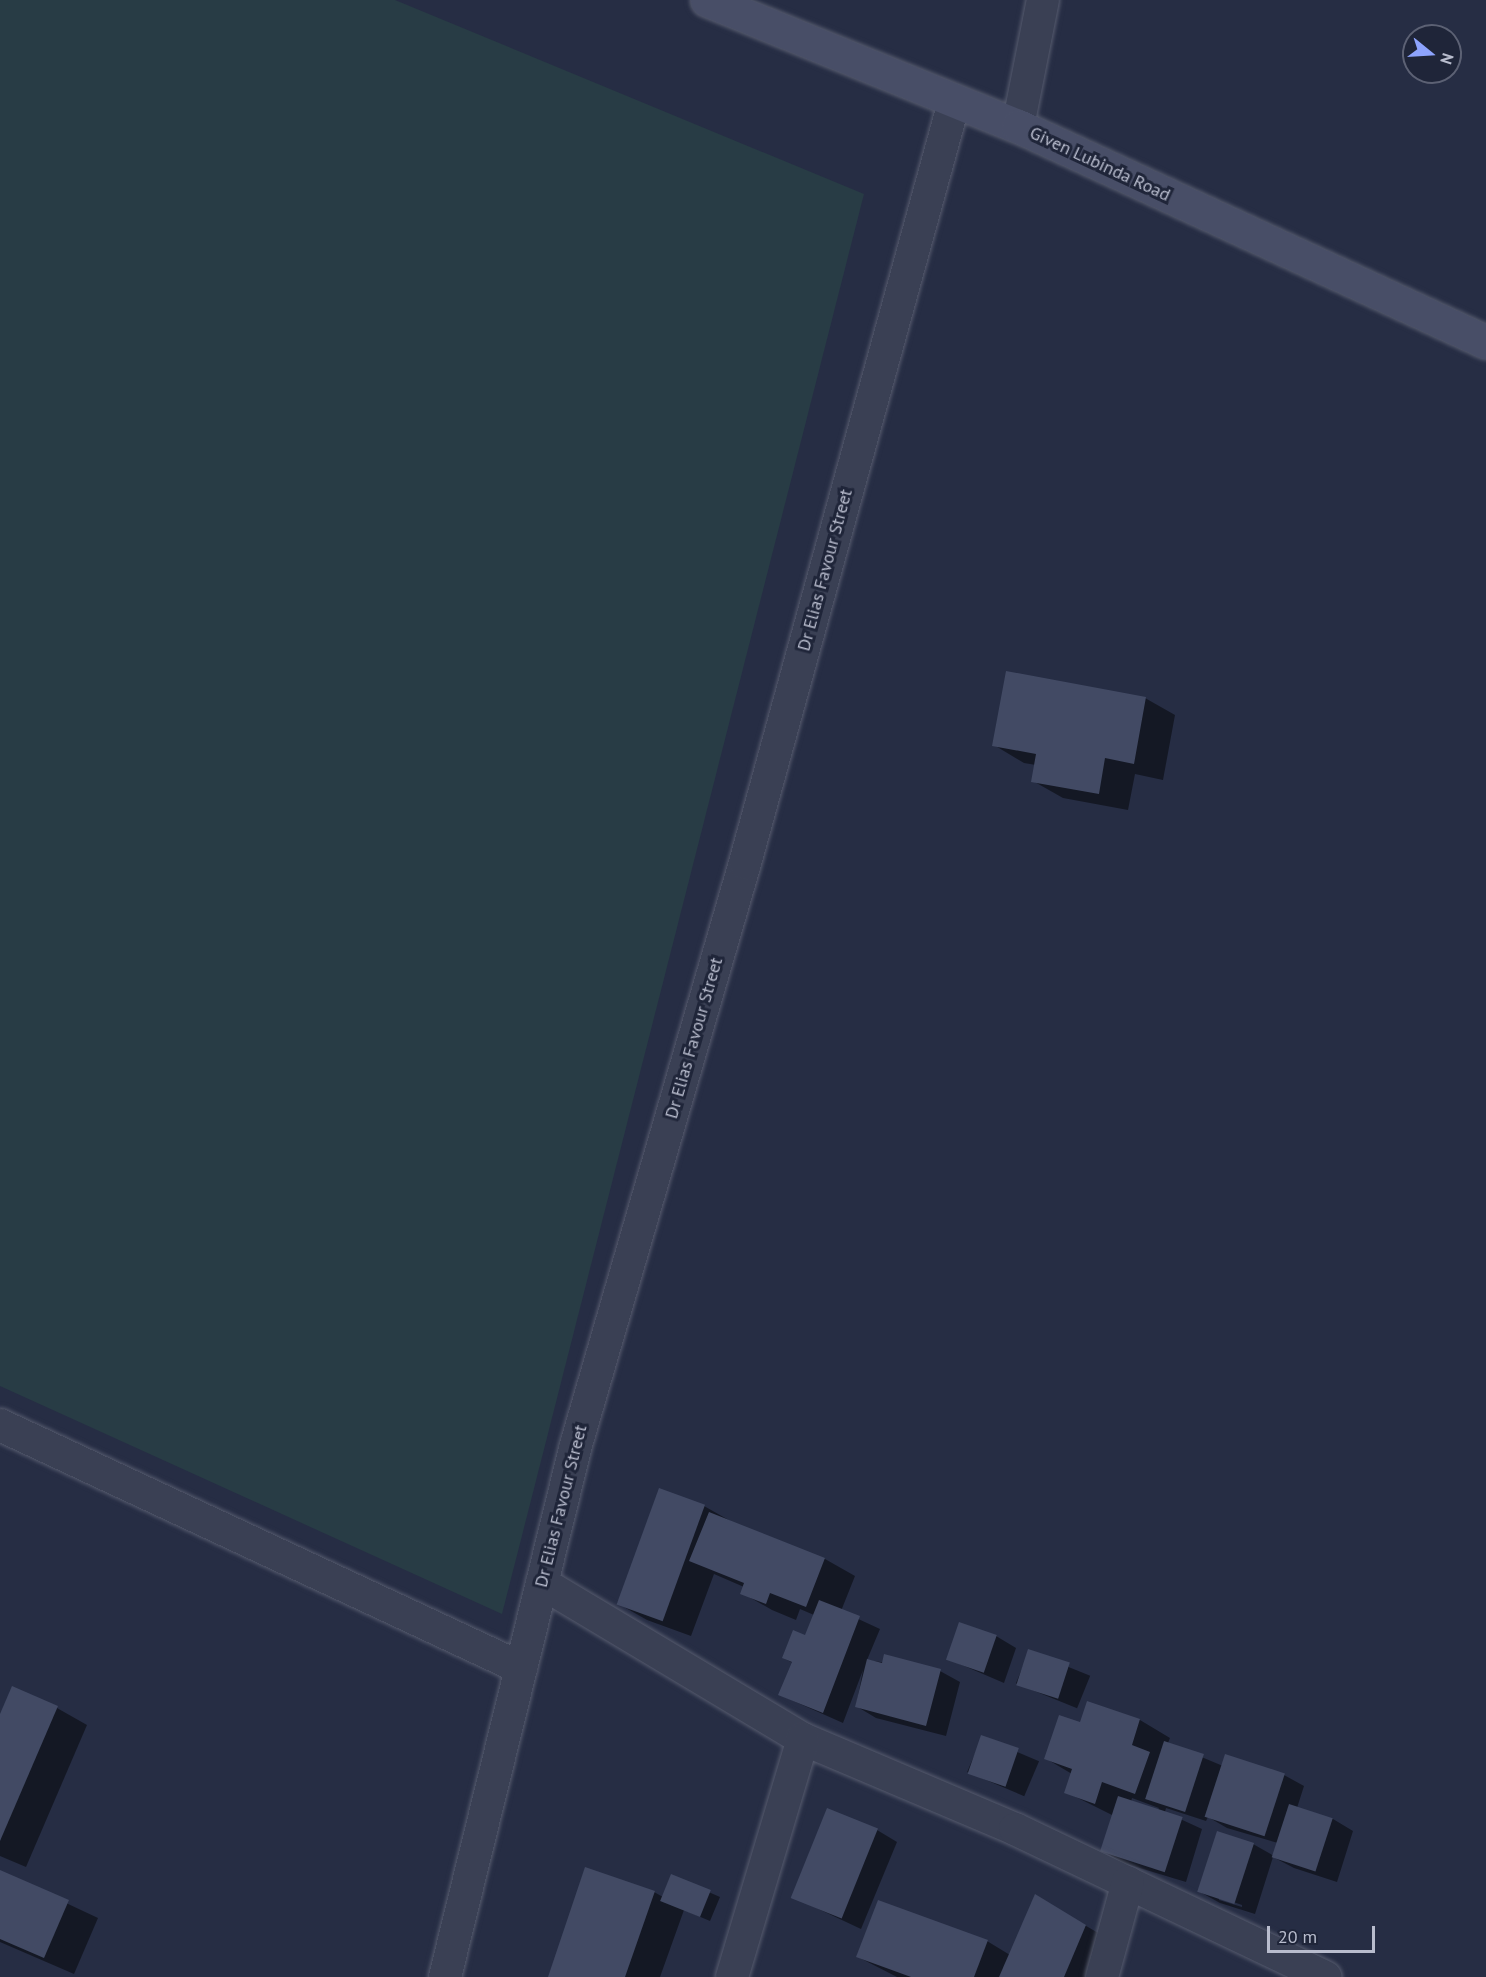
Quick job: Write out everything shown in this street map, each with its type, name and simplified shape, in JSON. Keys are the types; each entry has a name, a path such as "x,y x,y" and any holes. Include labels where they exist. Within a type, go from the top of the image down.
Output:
{"street":[{"name":"Given Lubinda Road","path":"707,0 1018,126 1486,342"},
{"path":"1018,126 1043,0"},
{"name":"Dr Elias Favour Street","path":"445,1977 576,1445 745,863 954,102"},
{"path":"0,1425 521,1668"},
{"path":"542,1583 803,1739 1015,1829 1325,1977"},
{"path":"732,1977 803,1739"},
{"path":"1102,1977 1128,1882"}],"shaded area":[{"path":"0,0 395,0 864,194 502,1614 0,1386"}],"building":[{"path":"1006,671 1146,697 1134,764 1105,758 1099,794 1031,782 1036,754 992,746"},
{"path":"659,1488 705,1505 663,1621 617,1605"},
{"path":"709,1512 825,1558 806,1607 770,1593 766,1604 740,1594 744,1583 689,1561"},
{"path":"819,1600 860,1616 823,1713 778,1695 792,1662 782,1658 793,1630 805,1635"},
{"path":"959,1622 997,1635 984,1673 946,1660"},
{"path":"1028,1649 1070,1663 1058,1699 1016,1685"},
{"path":"884,1654 941,1669 926,1726 855,1707 867,1659 882,1663"},
{"path":"12,1686 58,1706 0,1841 0,1714"},
{"path":"1087,1701 1140,1719 1132,1745 1150,1752 1135,1794 1102,1782 1095,1804 1064,1793 1072,1769 1044,1759 1059,1715 1080,1722"},
{"path":"981,1735 1019,1748 1005,1787 968,1774"},
{"path":"1164,1741 1204,1754 1185,1812 1145,1799"},
{"path":"1225,1754 1285,1773 1265,1836 1205,1817"},
{"path":"1118,1796 1183,1817 1165,1872 1100,1851"},
{"path":"1289,1804 1333,1818 1315,1871 1272,1857"},
{"path":"827,1808 878,1829 842,1919 791,1898"},
{"path":"1217,1831 1254,1843 1234,1904 1197,1892"},
{"path":"585,1867 655,1891 625,1977 548,1977"},
{"path":"0,1870 69,1900 44,1958 0,1939"},
{"path":"671,1874 711,1890 700,1917 660,1901"},
{"path":"1035,1894 1086,1925 1064,1977 999,1977"},
{"path":"878,1900 988,1940 974,1977 911,1977 856,1957"}]}
